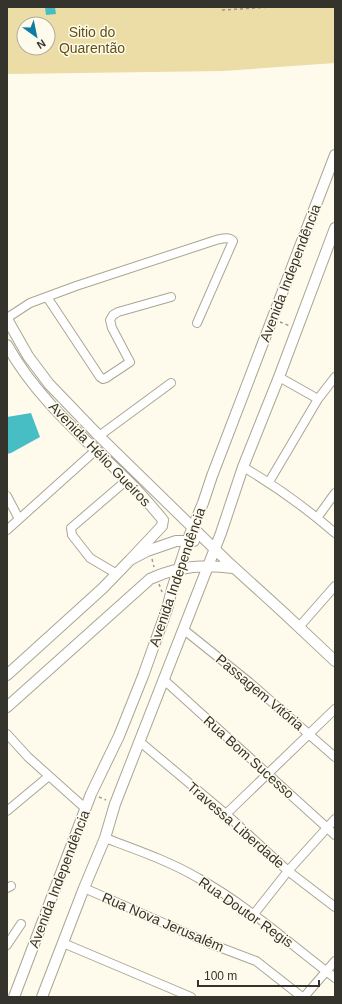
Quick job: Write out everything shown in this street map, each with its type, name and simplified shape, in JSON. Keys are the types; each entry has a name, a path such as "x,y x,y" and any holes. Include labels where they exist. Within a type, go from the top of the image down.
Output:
{"main road":[{"name":"Avenida Independência","path":"14,997 86,809 119,736 143,676 167,610 192,528 203,503 335,155"},
{"name":"Avenida Independência","path":"43,997 84,888 106,838 115,804 208,566 210,546 279,377 335,228"},
{"path":"7,319 28,356 49,384 210,546 335,661"},
{"name":"Avenida Hélio Gueiros","path":"7,345 25,374 40,393 59,414 127,480 162,520 163,523 130,560"},
{"path":"7,675 103,588 130,560 162,545 176,541 188,540 210,546"},
{"path":"7,707 140,586 153,577 179,569 208,566 233,568"}],"street":[{"path":"7,319 30,304 76,286 216,240 231,239 232,241 197,323"},
{"path":"47,297 100,377 103,379 130,362 112,328 110,320 113,316 118,312 171,297"},
{"path":"279,377 318,399"},
{"path":"269,482 318,399 335,377"},
{"path":"99,436 171,383"},
{"path":"7,530 96,450"},
{"path":"243,467 269,482 335,533"},
{"path":"116,574 90,558 70,531 71,528 127,480"},
{"path":"317,518 335,493"},
{"path":"7,496 20,519"},
{"path":"299,627 335,586"},
{"name":"Passagem Vitória","path":"183,628 249,682 335,757"},
{"name":"Rua Bom Sucesso","path":"163,679 268,773 326,828 335,834"},
{"path":"226,814 335,709"},
{"path":"7,734 49,776 86,809"},
{"name":"Travessa Liberdade","path":"139,741 226,814 288,871 335,907"},
{"path":"7,811 49,776"},
{"path":"254,914 288,871 335,819"},
{"name":"Rua Doutor Regis","path":"106,838 154,857 198,878 254,914 335,978"},
{"name":"Rua Nova Jerusalém","path":"84,888 211,944 256,960 303,997"},
{"path":"7,945 21,924"},
{"path":"63,943 191,997"},
{"path":"303,997 335,961"}],"path":[{"path":"222,10 272,7"},
{"path":"272,319 297,329"},
{"path":"99,797 110,802"}],"green space":[{"name":"Sitio do Quarentão","path":"7,7 335,7 335,63 224,71 7,74"}],"water":[{"path":"45,7 55,7 56,14 46,15"},
{"path":"31,413 40,437 7,454 7,417"}]}
